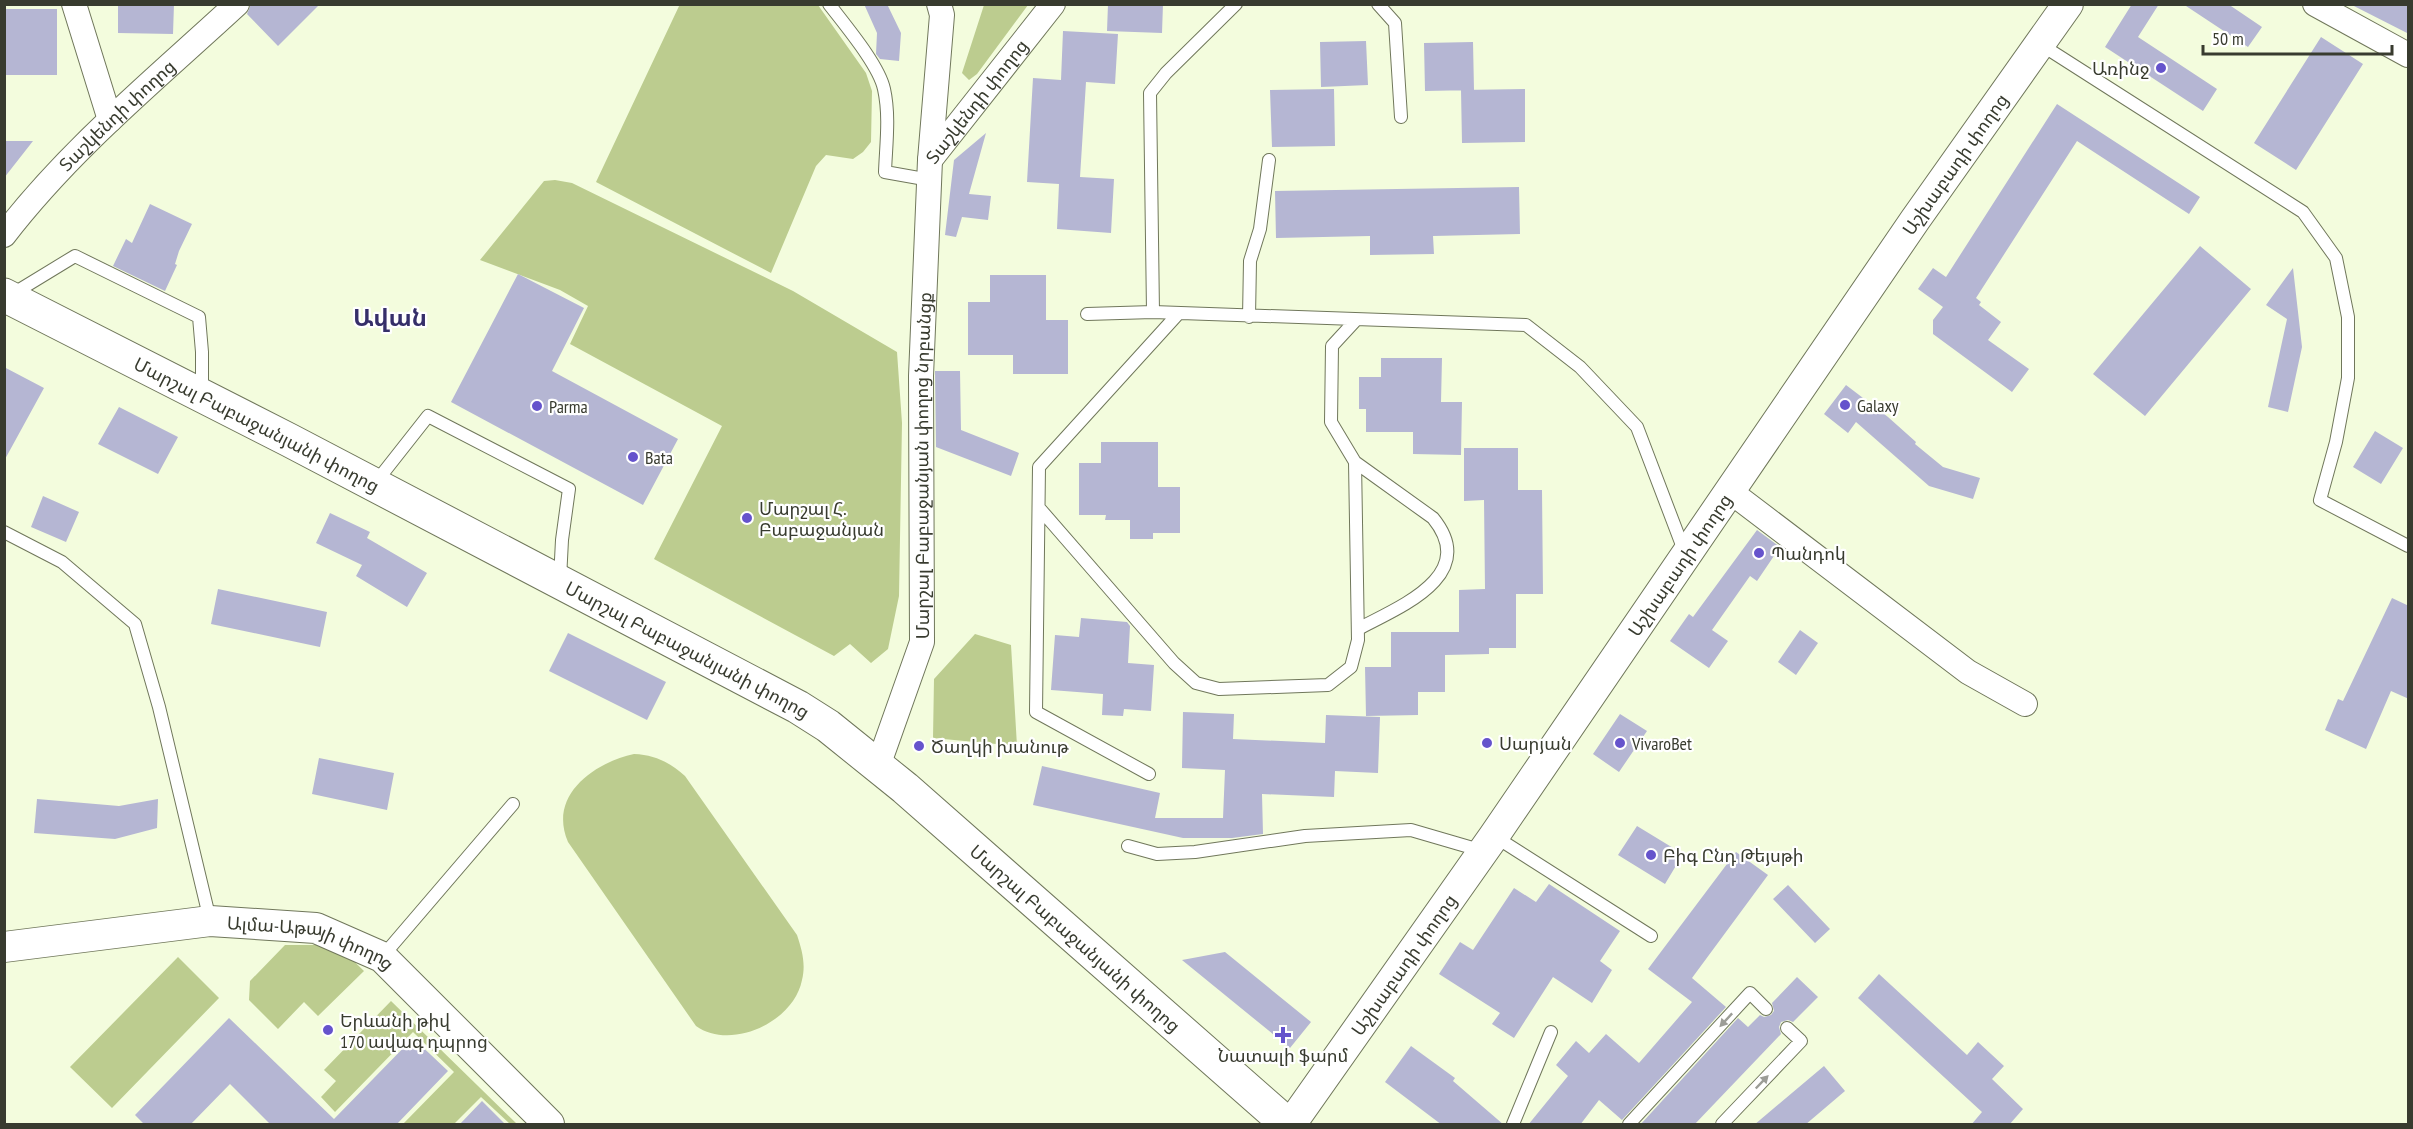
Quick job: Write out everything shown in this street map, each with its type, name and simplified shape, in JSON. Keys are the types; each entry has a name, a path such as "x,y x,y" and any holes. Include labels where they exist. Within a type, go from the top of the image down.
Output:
{"main road":[{"name":"Մարշալ Բաբաջանյանի փողոց","path":"6,296 289,440 798,707 828,726 878,766 1289,1125"}],"street":[{"path":"74,4 110,120"},
{"name":"Տաշկենդի փողոց","path":"930,170 942,15 939,4"},
{"name":"Տաշկենդի փողոց","path":"930,170 1053,4"},
{"name":"Աշխաբադի փողոց","path":"1289,1125 1489,844 1915,220 2068,4"},
{"path":"2315,4 2409,55"},
{"name":"Տաշկենդի փողոց","path":"4,235 34,197 110,120 229,8"},
{"name":"Մարշալ Բաբաջանյան փողոց նրբանցք","path":"878,766 922,642 921,376 930,170"},
{"path":"1731,492 1968,672 2025,704"},
{"name":"Ալմա-Աթայի փողոց","path":"4,947 210,921 316,927 382,957 549,1125"}],"lane":[{"path":"829,4 866,53 884,86 888,113 885,172 930,170"},
{"path":"1153,312 1150,93 1166,73 1236,4"},
{"path":"1378,4 1395,24 1401,117"},
{"path":"2039,44 2303,212 2336,258 2348,317 2348,378 2336,442 2320,500 2409,546"},
{"path":"1249,316 1250,261 1260,229 1269,159"},
{"path":"6,296 75,256 199,317 202,397"},
{"path":"1087,314 1153,312 1526,326 1580,367 1636,427 1686,557"},
{"path":"1149,774 1036,712 1039,467 1178,314"},
{"path":"1356,320 1332,346 1331,422 1355,462 1433,518 1443,530 1446,560 1442,574 1431,587 1414,599 1358,629"},
{"path":"374,486 428,417 569,489 562,540 560,583"},
{"path":"1040,509 1174,663 1197,683 1219,689 1328,685 1351,667 1358,640 1355,462"},
{"path":"4,532 62,562 135,624 159,707 210,921"},
{"path":"382,957 513,804"},
{"path":"1128,846 1157,854 1195,852 1305,836 1411,830 1489,844 1651,936"},
{"path":"1629,1125 1750,993 1766,1009"},
{"path":"1722,1125 1801,1041 1787,1028"},
{"path":"1513,1125 1551,1032"}],"green space":[{"path":"680,4 818,5 866,73 872,91 871,142 853,159 826,155 816,166 771,273 596,182"},
{"path":"984,5 1028,5 977,74 969,80 962,73"},
{"path":"544,181 572,183 793,291 897,352 902,423 899,596 888,649 871,663 850,644 834,656 654,559 722,426 570,344 588,306 560,290 480,260"},
{"path":"975,634 1011,645 1017,746 933,738 934,679"},
{"path":"634,754 661,760 685,776 797,935 804,968 797,995 774,1020 759,1028 743,1034 726,1035 710,1033 696,1026 568,842 563,825 564,810 569,796 578,784 604,765"},
{"path":"285,945 337,945 364,971 318,1016 304,1002 278,1029 249,1000 250,981"},
{"path":"178,957 219,998 112,1108 70,1067"},
{"path":"391,1001 517,1124 510,1124 481,1097 454,1124 403,1124 454,1072 413,1032 335,1112 321,1097 336,1081 324,1070"}],"building":[{"path":"118,4 174,4 173,34 118,33"},
{"path":"251,4 320,4 278,46 247,14"},
{"path":"864,4 887,4 901,33 899,61 880,59 876,54 877,33"},
{"path":"1108,4 1163,4 1162,33 1107,31"},
{"name":"Առինջ","path":"2132,4 2159,4 2138,37 2217,89 2203,111 2105,47"},
{"path":"2183,4 2228,4 2262,27 2248,47"},
{"path":"2350,4 2409,4 2409,34"},
{"path":"4,9 57,9 57,75 4,75"},
{"path":"1063,31 1118,34 1115,84 1086,82 1080,177 1114,179 1111,233 1057,229 1059,184 1027,182 1033,78 1061,80"},
{"path":"2321,37 2363,64 2296,170 2254,143"},
{"path":"1366,41 1368,85 1321,87 1320,42"},
{"path":"1473,42 1474,90 1425,91 1424,43"},
{"path":"1334,89 1335,146 1272,147 1270,90"},
{"path":"1525,89 1525,142 1462,143 1461,90"},
{"path":"2057,104 2200,197 2189,214 2077,141 1976,298 1981,302 1979,305 2001,322 1988,340 2029,369 2012,392 1933,334 1933,320 1943,307 1918,289 1933,268 1946,277"},
{"path":"986,133 969,194 991,196 988,220 962,217 956,237 945,235 954,160"},
{"path":"4,141 33,141 4,178"},
{"path":"1519,187 1520,234 1433,236 1434,254 1370,255 1370,236 1276,238 1275,191"},
{"path":"150,204 192,224 179,251 175,264 177,265 165,291 113,266 126,239 132,243"},
{"path":"2200,246 2251,289 2145,416 2093,374"},
{"path":"2293,268 2302,347 2288,412 2268,407 2287,319 2266,305"},
{"path":"518,274 584,308 552,371 678,439 643,505 451,402"},
{"path":"990,275 1046,275 1046,320 1068,320 1068,374 1013,374 1013,355 968,355 968,302 990,302"},
{"path":"1381,358 1442,358 1441,402 1462,402 1461,455 1413,454 1413,432 1366,432 1366,409 1359,409 1359,377 1381,377"},
{"path":"4,367 44,388 4,461"},
{"path":"935,371 960,371 961,430 1019,453 1011,476 936,447"},
{"path":"1846,385 1888,417 1916,442 1915,444 1943,467 1980,478 1973,499 1929,486 1856,422 1848,433 1824,414"},
{"path":"119,407 178,437 158,474 98,444"},
{"path":"2375,431 2403,448 2381,484 2353,467"},
{"path":"1101,442 1158,442 1158,487 1180,487 1180,533 1153,533 1153,539 1130,539 1130,520 1105,520 1106,515 1079,515 1079,463 1101,463"},
{"path":"1464,448 1518,448 1518,490 1542,490 1543,594 1516,594 1516,648 1489,648 1489,654 1445,655 1445,692 1418,692 1418,715 1366,716 1365,667 1391,667 1391,632 1459,632 1459,590 1485,589 1484,500 1464,501"},
{"path":"43,496 79,512 66,542 31,527"},
{"path":"330,513 370,532 367,538 427,573 407,607 356,576 362,565 316,543"},
{"path":"1757,530 1780,547 1757,581 1750,576 1712,630 1728,641 1709,668 1670,641 1689,614 1693,617"},
{"path":"218,589 327,612 320,647 211,624"},
{"path":"2392,598 2409,606 2409,699 2391,691 2366,749 2325,730 2338,699 2343,701"},
{"path":"1081,618 1127,622 1130,626 1128,663 1154,665 1151,711 1124,709 1123,716 1102,715 1103,694 1051,690 1055,635 1079,637"},
{"path":"1800,630 1818,643 1796,675 1778,662"},
{"path":"568,633 666,682 647,720 549,671"},
{"path":"1183,712 1234,714 1233,739 1325,743 1326,715 1380,717 1378,773 1335,771 1334,797 1262,794 1263,834 1232,838 1183,838 1033,805 1042,766 1160,793 1155,818 1223,818 1225,770 1182,768"},
{"name":"VivaroBet","path":"1620,714 1647,731 1619,772 1593,754"},
{"path":"319,758 394,773 387,810 312,794"},
{"path":"37,799 119,806 158,799 157,828 115,839 34,833"},
{"name":"Բիգ Ընդ Թեյսթի","path":"1637,826 1683,854 1665,884 1618,855"},
{"path":"1736,852 1768,875 1692,978 1726,1007 1622,1120 1599,1100 1580,1125 1528,1125 1568,1076 1556,1065 1576,1041 1589,1053 1606,1034 1639,1063 1692,1002 1648,969"},
{"path":"1549,884 1620,931 1600,961 1612,970 1592,1003 1553,977 1514,1038 1492,1024 1500,1013 1439,974 1460,942 1473,950 1514,888 1536,902"},
{"path":"1788,885 1830,929 1815,943 1773,899"},
{"path":"1225,952 1311,1022 1290,1048 1182,960"},
{"path":"1879,974 1967,1055 1978,1042 2004,1066 1992,1079 2023,1109 2009,1125 1971,1125 1982,1112 1858,998"},
{"path":"1797,977 1818,997 1793,1022 1788,1020 1781,1022 1779,1027 1781,1034 1694,1125 1640,1125 1738,1018 1748,1027 1760,1015 1764,1017 1771,1015 1774,1011 1772,1003"},
{"path":"229,1018 334,1119 413,1038 448,1071 396,1125 271,1125 230,1084 190,1125 145,1125 135,1115"},
{"path":"1411,1046 1455,1078 1453,1081 1504,1125 1442,1125 1385,1082"},
{"path":"1824,1066 1845,1091 1805,1125 1754,1125"},
{"path":"482,1101 506,1125 459,1125"}],"place":[{"name":"Առինջ","path":"2161,68"},
{"name":"Galaxy","path":"1845,405"},
{"name":"Parma","path":"537,406"},
{"name":"Bata","path":"633,457"},
{"name":"Մարշալ Հ. Բաբաջանյան","path":"747,518"},
{"name":"Պանդոկ","path":"1759,553"},
{"name":"Սարյան","path":"1487,743"},
{"name":"VivaroBet","path":"1620,743"},
{"name":"Ծաղկի խանութ","path":"919,746"},
{"name":"Բիգ Ընդ Թեյսթի","path":"1651,855"},
{"name":"Երևանի թիվ 170 ավագ դպրոց","path":"328,1030"},
{"name":"Նատալի ֆարմ","path":"1283,1035"}],"district":[{"name":"Ավան","path":"390,317"}]}
